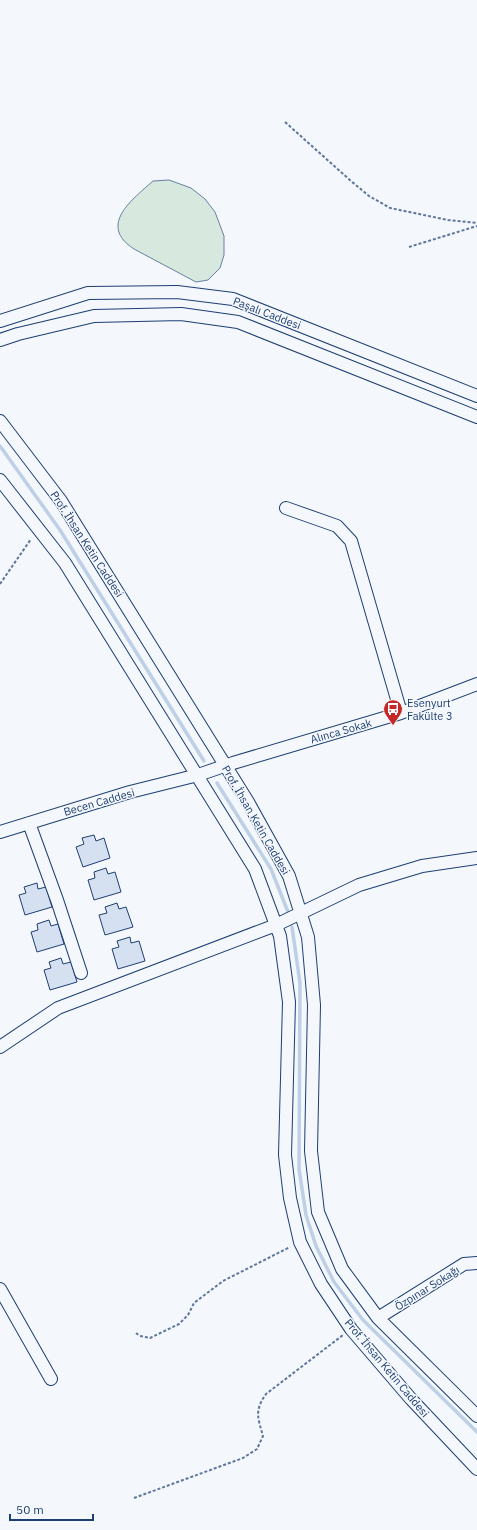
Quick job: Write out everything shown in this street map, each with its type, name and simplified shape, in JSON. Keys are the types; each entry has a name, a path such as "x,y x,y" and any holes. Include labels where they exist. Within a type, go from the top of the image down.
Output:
{"street":[{"name":"Paşalı Caddesi","path":"0,321 88,292 178,292 233,299 477,396"},
{"name":"Paşalı Caddesi","path":"0,340 18,334 94,316 181,314 238,322 477,417"},
{"name":"Prof. İhsan Ketin Caddesi","path":"0,422 61,501 225,765 289,876 308,938 314,1005 312,1151 318,1212 342,1269 378,1318 477,1416"},
{"name":"Prof. İhsan Ketin Caddesi","path":"0,480 64,563 256,869 280,936 289,1002 285,1155 290,1198 300,1242 321,1284 352,1329 411,1399 477,1469"},
{"path":"286,508 336,526 350,541 401,713"},
{"name":"Alınca Sokak","path":"198,775 225,765 401,713 477,684"},
{"name":"Becen Caddesi","path":"0,832 130,792 198,775"},
{"path":"29,823 57,900 81,973"},
{"path":"0,1047 58,1008 276,925 359,885 422,866 477,858"},
{"name":"Özpınar Sokağı","path":"378,1318 464,1264 477,1262"},
{"path":"0,1289 51,1379"}],"path":[{"path":"285,122 369,196 390,208 448,220 477,223"},
{"path":"410,246 477,226"},
{"path":"0,584 38,529"},
{"path":"136,1333 140,1336 150,1338 179,1324 188,1315 194,1304 223,1281 300,1242"},
{"path":"134,1498 243,1458 257,1449 264,1436 257,1414 258,1408 266,1394 352,1329"}],"shaded area":[{"path":"169,180 191,188 205,199 215,212 224,236 224,255 220,268 208,280 196,282 134,249 123,240 119,231 118,222 128,204 153,181"}],"building":[{"path":"94,835 96,841 104,838 110,858 83,867 76,847 84,844 82,838"},
{"path":"106,868 108,874 115,872 121,892 94,900 88,880 95,878 94,872"},
{"path":"37,883 38,889 46,887 52,907 25,915 19,895 26,893 24,887"},
{"path":"117,903 119,909 126,907 133,927 105,935 99,915 107,913 105,907"},
{"path":"49,920 51,926 58,924 64,944 37,952 31,932 38,930 37,924"},
{"path":"130,937 131,943 139,941 145,961 118,969 112,949 119,947 117,941"},
{"path":"61,958 63,964 71,962 77,982 50,990 44,970 51,968 49,962"}],"waterway":[{"path":"0,446 60,530 204,761"},
{"path":"217,783 271,869 288,912"},
{"path":"292,927 300,983 299,1169 306,1215 316,1246 334,1282 363,1320 477,1432"}],"place":[{"name":"Esenyurt Fakülte 3","path":"393,726"}]}
